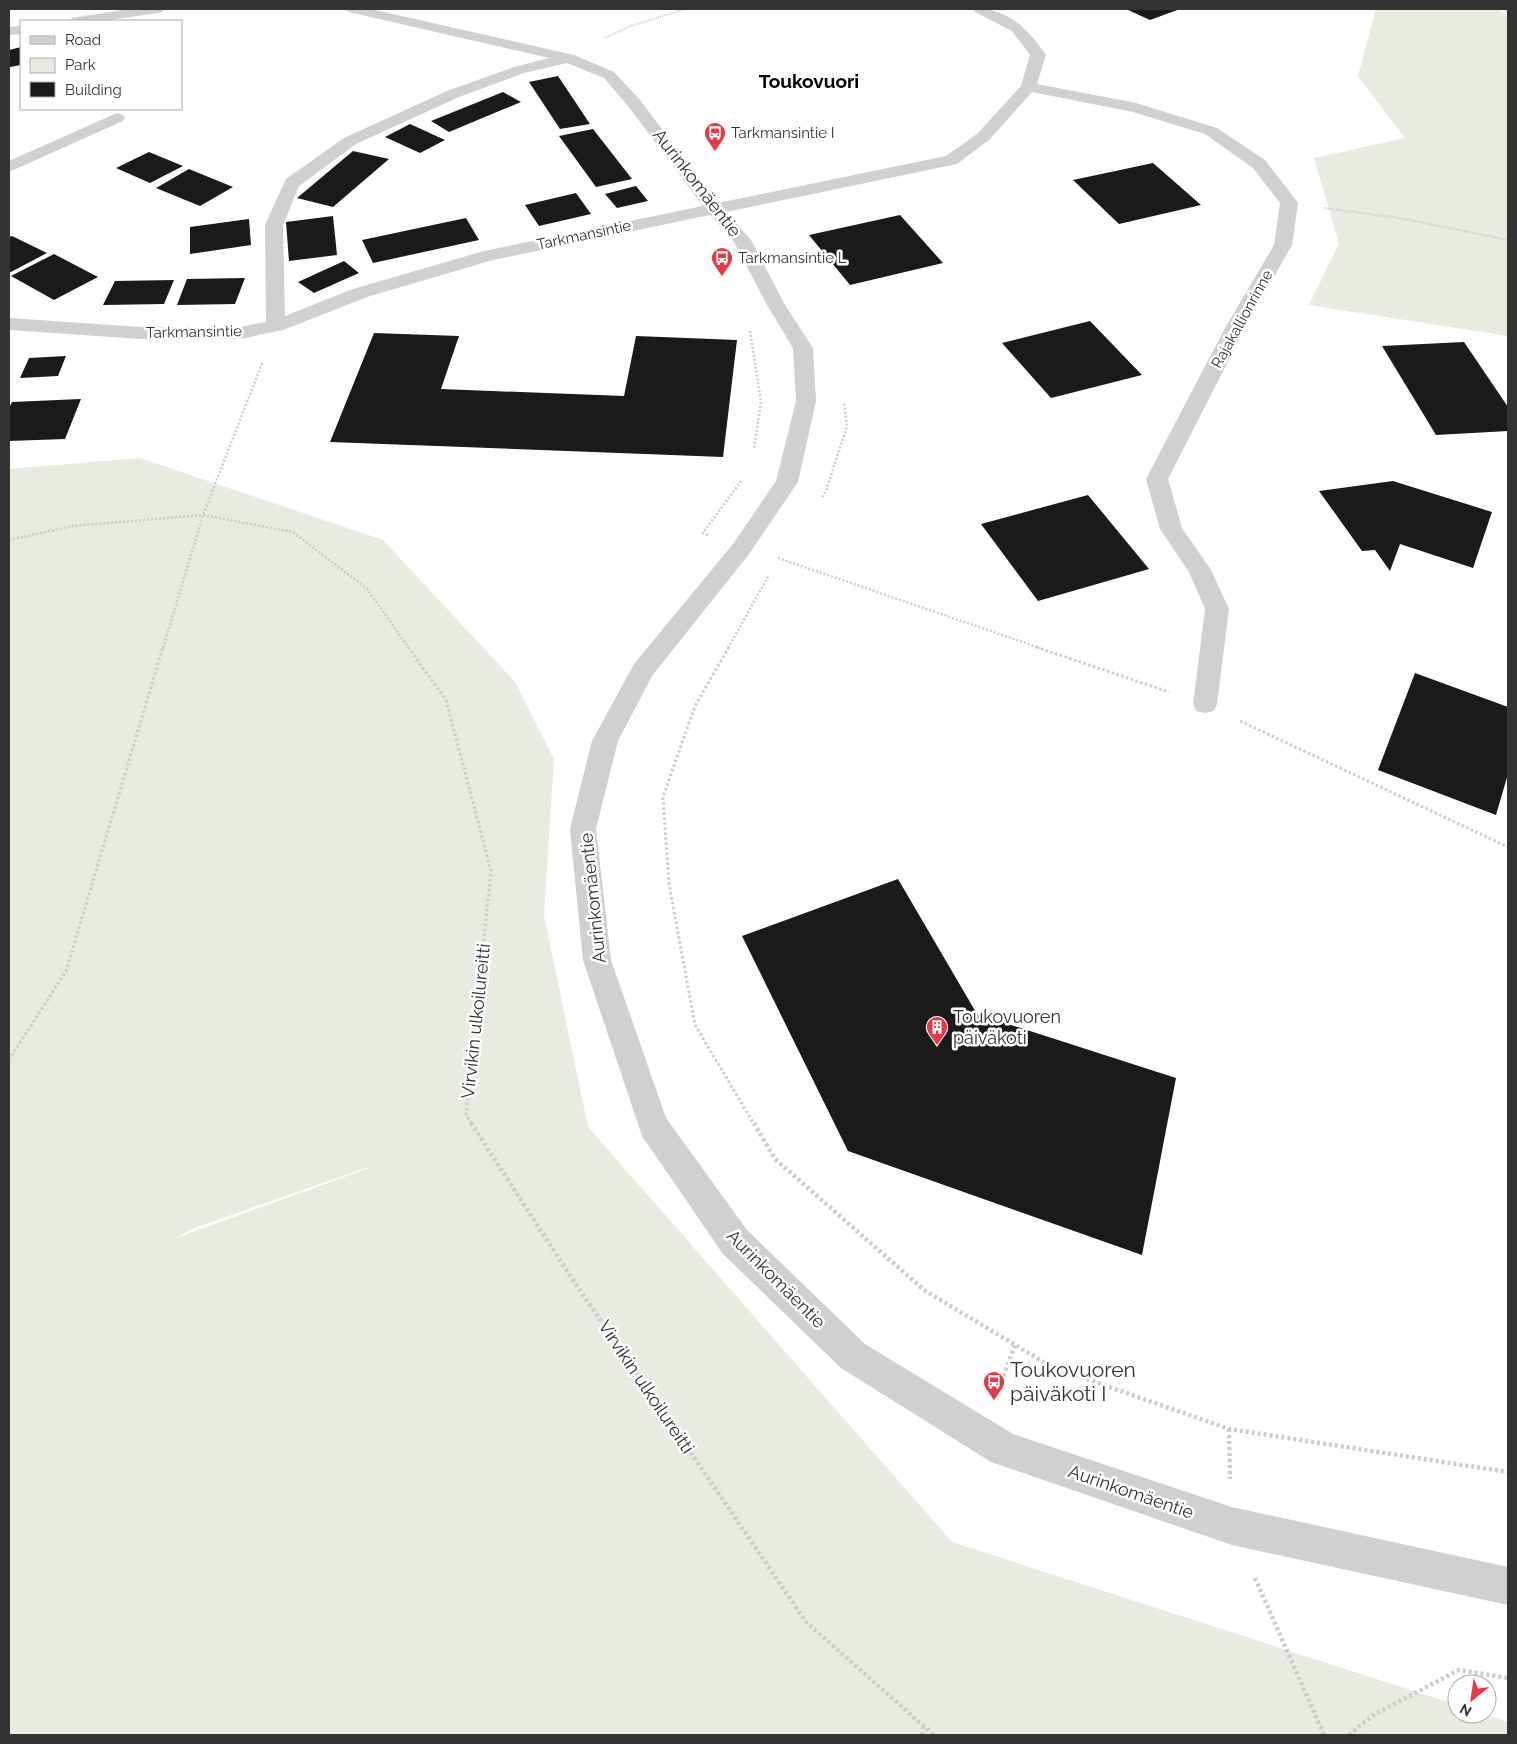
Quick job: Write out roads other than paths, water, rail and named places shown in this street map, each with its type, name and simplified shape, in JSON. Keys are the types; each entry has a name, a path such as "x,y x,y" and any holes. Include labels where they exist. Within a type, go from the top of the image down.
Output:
{"street":[{"path":"84,20 157,9"},
{"name":"Aurinkomäentie","path":"353,9 569,58 609,75 634,103 714,208 742,240 776,305 803,348 806,401 787,482 741,549 644,670 605,741 584,830 597,960 653,1126 735,1242 853,1356 1004,1449 1232,1526 1508,1586"},
{"name":"Tarkmansintie","path":"9,324 141,333 240,333 276,326 360,292 490,255 951,160 983,137 1028,87 1038,54 1017,28 980,9"},
{"path":"276,326 274,225 292,183 350,140 454,94 519,70 569,58"},
{"name":"Rajakallionrinne","path":"1028,87 1136,108 1211,131 1259,164 1289,203 1283,245 1235,328 1157,479 1171,529 1200,570 1217,609 1205,704"},
{"path":"9,167 117,118"}],"place":[{"name":"Tarkmansintie I","path":"715,152"},
{"name":"Tarkmansintie L","path":"722,277"},
{"name":"Toukovuoren päiväkoti","path":"937,1046"},
{"name":"Toukovuoren päiväkoti I","path":"994,1401"}],"district":[{"name":"Toukovuori","path":"809,81"}]}
